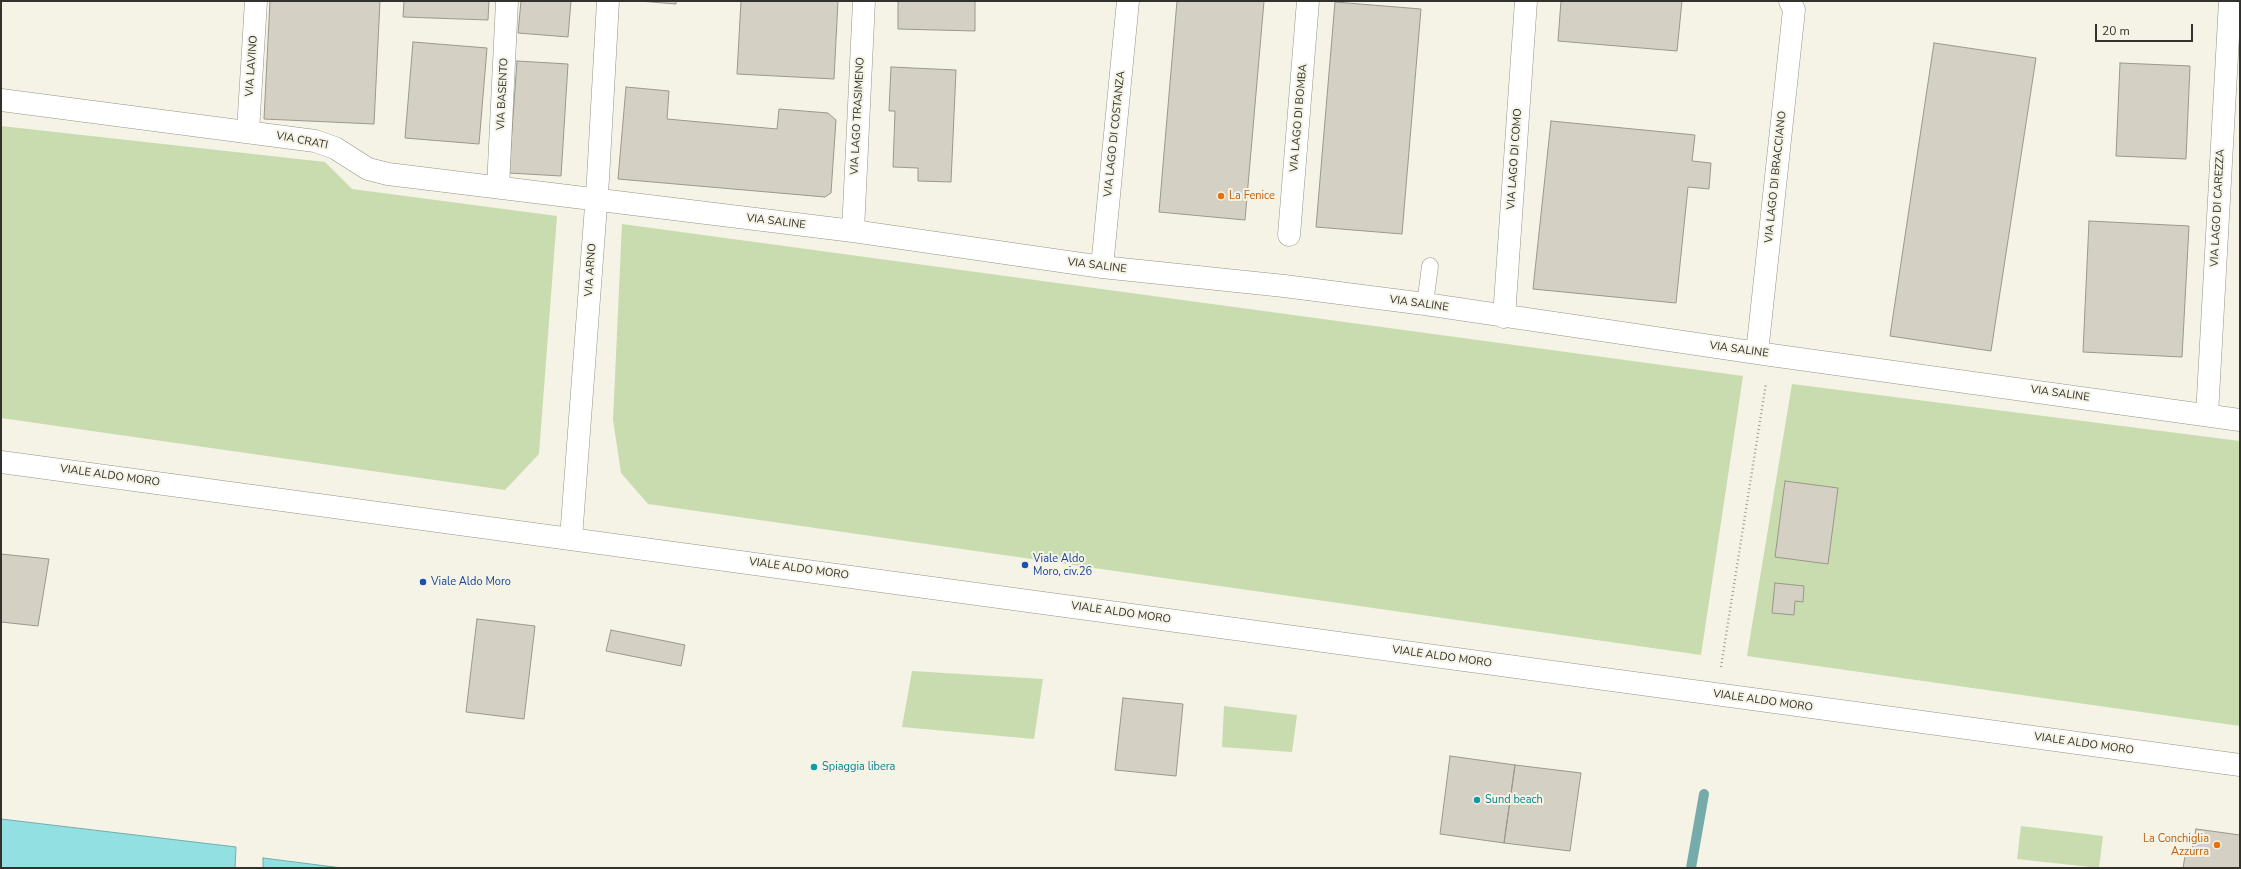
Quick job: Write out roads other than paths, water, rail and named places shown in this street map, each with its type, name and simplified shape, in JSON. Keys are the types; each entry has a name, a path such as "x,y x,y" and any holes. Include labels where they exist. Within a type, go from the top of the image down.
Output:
{"street":[{"name":"VIA LAVINO","path":"248,131 256,1"},
{"name":"VIA BASENTO","path":"498,187 507,1"},
{"name":"VIA ARNO","path":"571,538 596,201 608,1"},
{"name":"VIA LAGO TRASIMENO","path":"853,231 864,1"},
{"name":"VIA LAGO DI COSTANZA","path":"1102,267 1128,1"},
{"name":"VIA LAGO DI BOMBA","path":"1289,235 1308,1"},
{"name":"VIA LAGO DI COMO","path":"1504,317 1526,1"},
{"name":"VIA LAGO DI BRACCIANO","path":"1764,354 1794,10 1790,1"},
{"name":"VIA LAGO DI CAREZZA","path":"2207,415 2230,1"},
{"name":"VIA CRATI","path":"1,100 248,131 325,144 342,152 368,170 388,174 498,187 596,201"},
{"name":"VIA SALINE","path":"596,201 853,231 1102,267 1284,286 1425,304 1504,317 2240,420"},
{"name":"VIALE ALDO MORO","path":"1,462 2240,765"}],"lane":[{"path":"1425,304 1430,266"}],"water":[{"path":"1,819 236,847 235,868 1,868"},
{"path":"263,858 342,868 263,868"}],"waterway":[{"path":"1691,868 1704,794"}],"place":[{"name":"La Fenice","path":"1221,196"},
{"name":"Viale Aldo Moro, civ.26","path":"1025,565"},
{"name":"Viale Aldo Moro","path":"423,582"},
{"name":"Spiaggia libera","path":"814,767"},
{"name":"Sund beach","path":"1477,800"},
{"name":"La Conchiglia Azzurra","path":"2217,845"}]}
